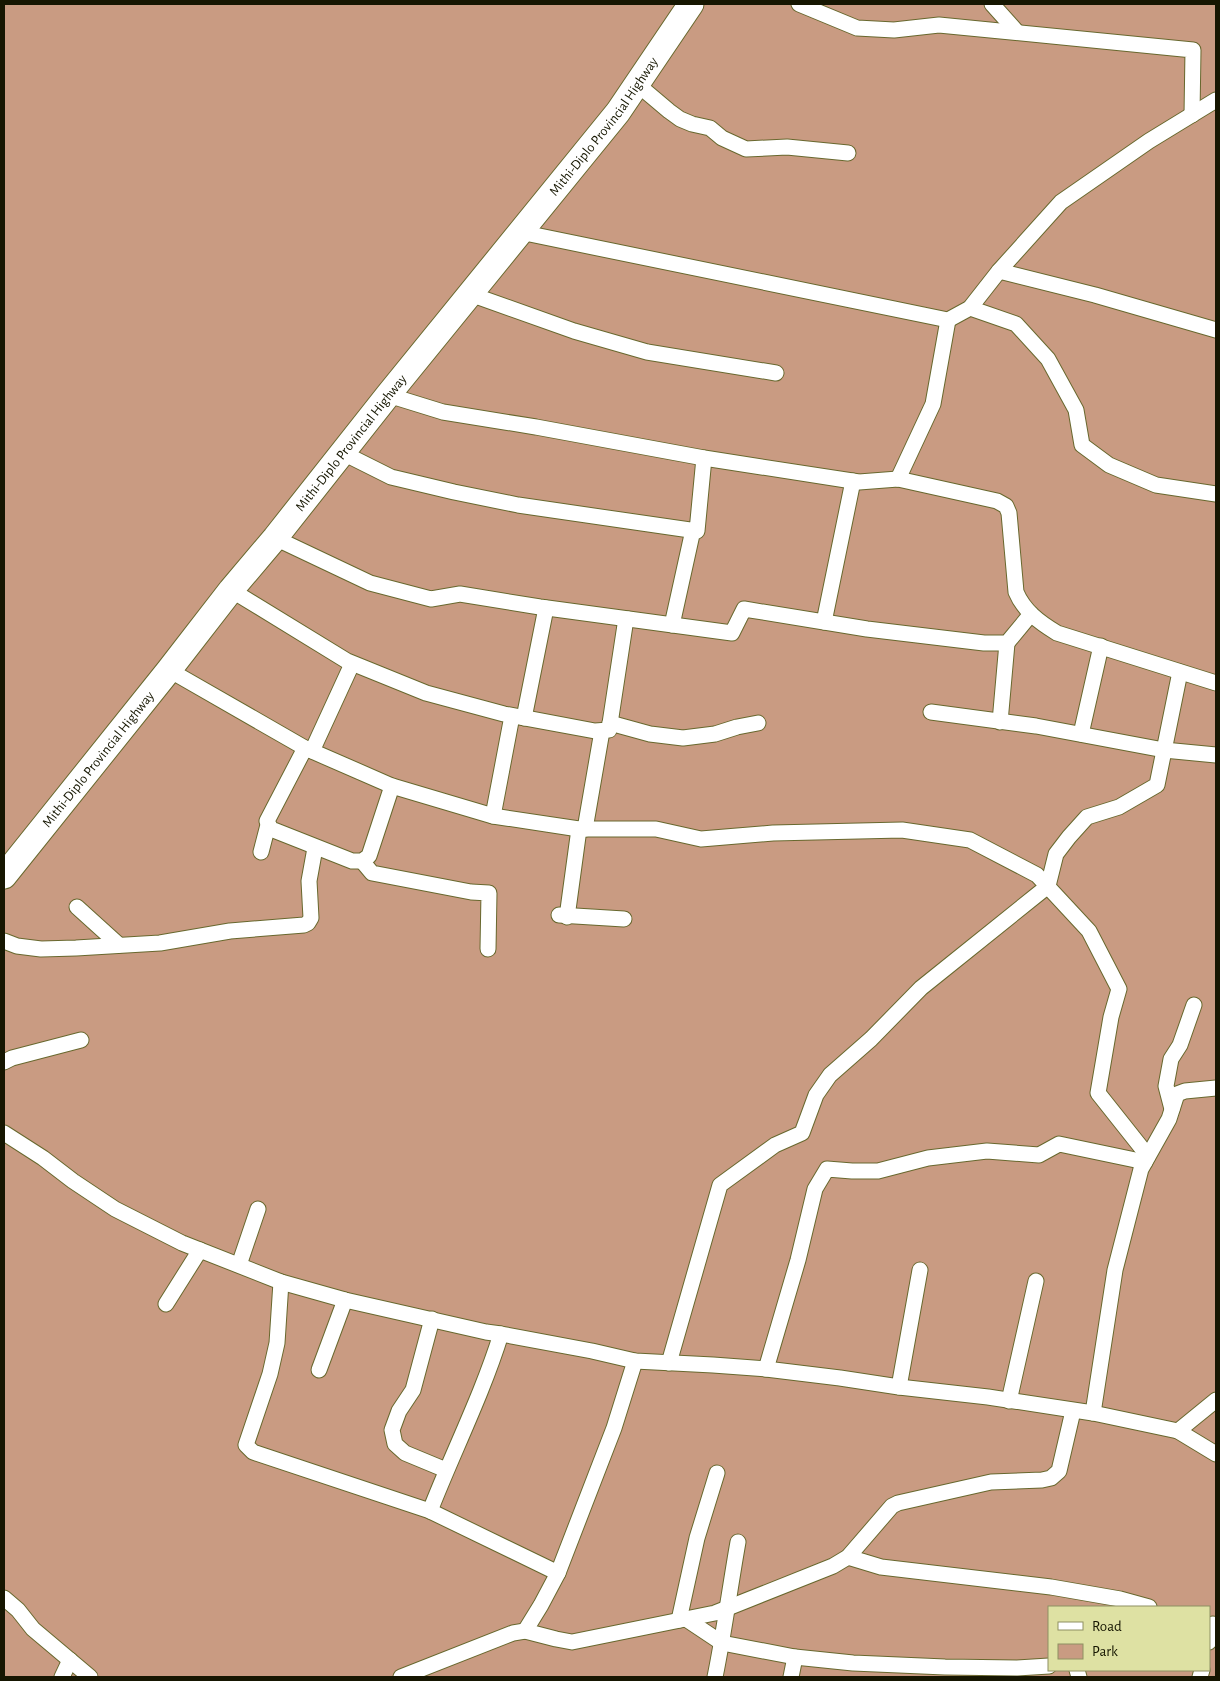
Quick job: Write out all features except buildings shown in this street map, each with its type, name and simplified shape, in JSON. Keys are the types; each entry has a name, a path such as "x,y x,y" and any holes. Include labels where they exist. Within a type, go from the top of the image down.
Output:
{"main road":[{"name":"Mithi-Diplo Provincial Highway","path":"4,876 231,590 618,112 691,4"}],"street":[{"path":"799,4 857,28 894,30 939,25 1193,50 1192,114"},
{"path":"992,4 1018,32"},
{"path":"637,84 669,112 680,119 710,128 722,138 746,149 787,146 848,153"},
{"path":"520,232 948,320 970,308 999,271 1061,202 1149,141 1216,100"},
{"path":"999,271 1095,295 1216,330"},
{"path":"470,294 574,331 647,352 776,373"},
{"path":"970,308 1016,324 1048,359 1076,410 1082,444 1089,450 1109,465 1156,485 1216,494"},
{"path":"898,479 932,404 948,320"},
{"path":"388,395 443,412 704,458 853,481 898,479 998,500 1006,506 1009,513 1016,592 1021,603 1038,622 1057,633 1216,683"},
{"path":"343,453 391,477 454,492 518,506 697,531 704,458"},
{"path":"824,622 853,481"},
{"path":"672,625 693,530"},
{"path":"275,538 370,583 431,599 460,594 546,608 732,633 744,609 867,629 984,643 1007,642"},
{"path":"231,590 352,664 426,693 518,717 683,738 715,734 737,726 758,723"},
{"path":"493,816 546,608"},
{"path":"1000,722 1007,642 1031,614"},
{"path":"624,919 563,916 606,727 628,619"},
{"path":"1081,734 1101,646"},
{"path":"261,852 268,825 267,821 309,749 352,664"},
{"path":"169,670 309,749 392,786 493,816 582,829 656,829 702,839 773,833 902,830 970,840 1037,875 1089,931 1119,989 1111,1017 1098,1093 1147,1159"},
{"path":"669,1363 720,1185 775,1145 802,1133 816,1095 830,1075 871,1038 921,988 1048,886 1056,854 1087,817 1119,807 1158,784 1180,672"},
{"path":"931,712 1081,734 1164,750 1216,755"},
{"path":"268,825 270,829 315,848 352,861 362,861 369,856 392,786"},
{"path":"4,941 17,946 41,949 119,946 160,943 230,931 304,925 311,918 309,881 315,848"},
{"path":"362,861 372,873 489,894 488,949"},
{"path":"77,907 119,946"},
{"path":"1172,1109 1166,1086 1171,1059 1180,1045 1194,1005"},
{"path":"4,1062 12,1058 81,1040"},
{"path":"1093,1413 1115,1270 1141,1169 1169,1119 1177,1094 1185,1091 1216,1088"},
{"path":"4,1133 115,1209 182,1243 281,1282 345,1300 486,1332 592,1351 635,1361 713,1364 766,1369 988,1397 1093,1413 1178,1431 1216,1454"},
{"path":"766,1369 798,1260 815,1189 827,1169 878,1171 928,1158 987,1151 1039,1155 1059,1144 1147,1159"},
{"path":"239,1265 258,1209"},
{"path":"166,1304 200,1250"},
{"path":"899,1387 920,1270"},
{"path":"1009,1401 1036,1281"},
{"path":"281,1282 277,1343 270,1374 246,1444 253,1452 430,1511 558,1573"},
{"path":"319,1370 345,1300"},
{"path":"432,1319 413,1390 399,1411 392,1430 395,1444 405,1453 446,1470"},
{"path":"430,1511 446,1470 487,1379 501,1334"},
{"path":"525,1631 558,1573 614,1428 635,1361"},
{"path":"1178,1431 1216,1400"},
{"path":"401,1677 513,1633 525,1631 572,1642 715,1613 833,1566 848,1557 892,1506 898,1503 991,1482 1051,1478 1060,1471 1073,1411"},
{"path":"682,1620 697,1538 717,1473"},
{"path":"715,1677 738,1542"},
{"path":"848,1557 881,1567 1051,1587 1086,1600 1120,1600 1145,1606"},
{"path":"4,1598 18,1610 33,1629 90,1677"},
{"path":"682,1620 722,1643 794,1657 854,1664 1017,1668 1048,1666"},
{"path":"1210,1638 1213,1624"},
{"path":"791,1677 794,1657"},
{"path":"62,1677 70,1660"}],"green space":[{"path":"4,4 1216,4 1216,1677 4,1677"}]}
